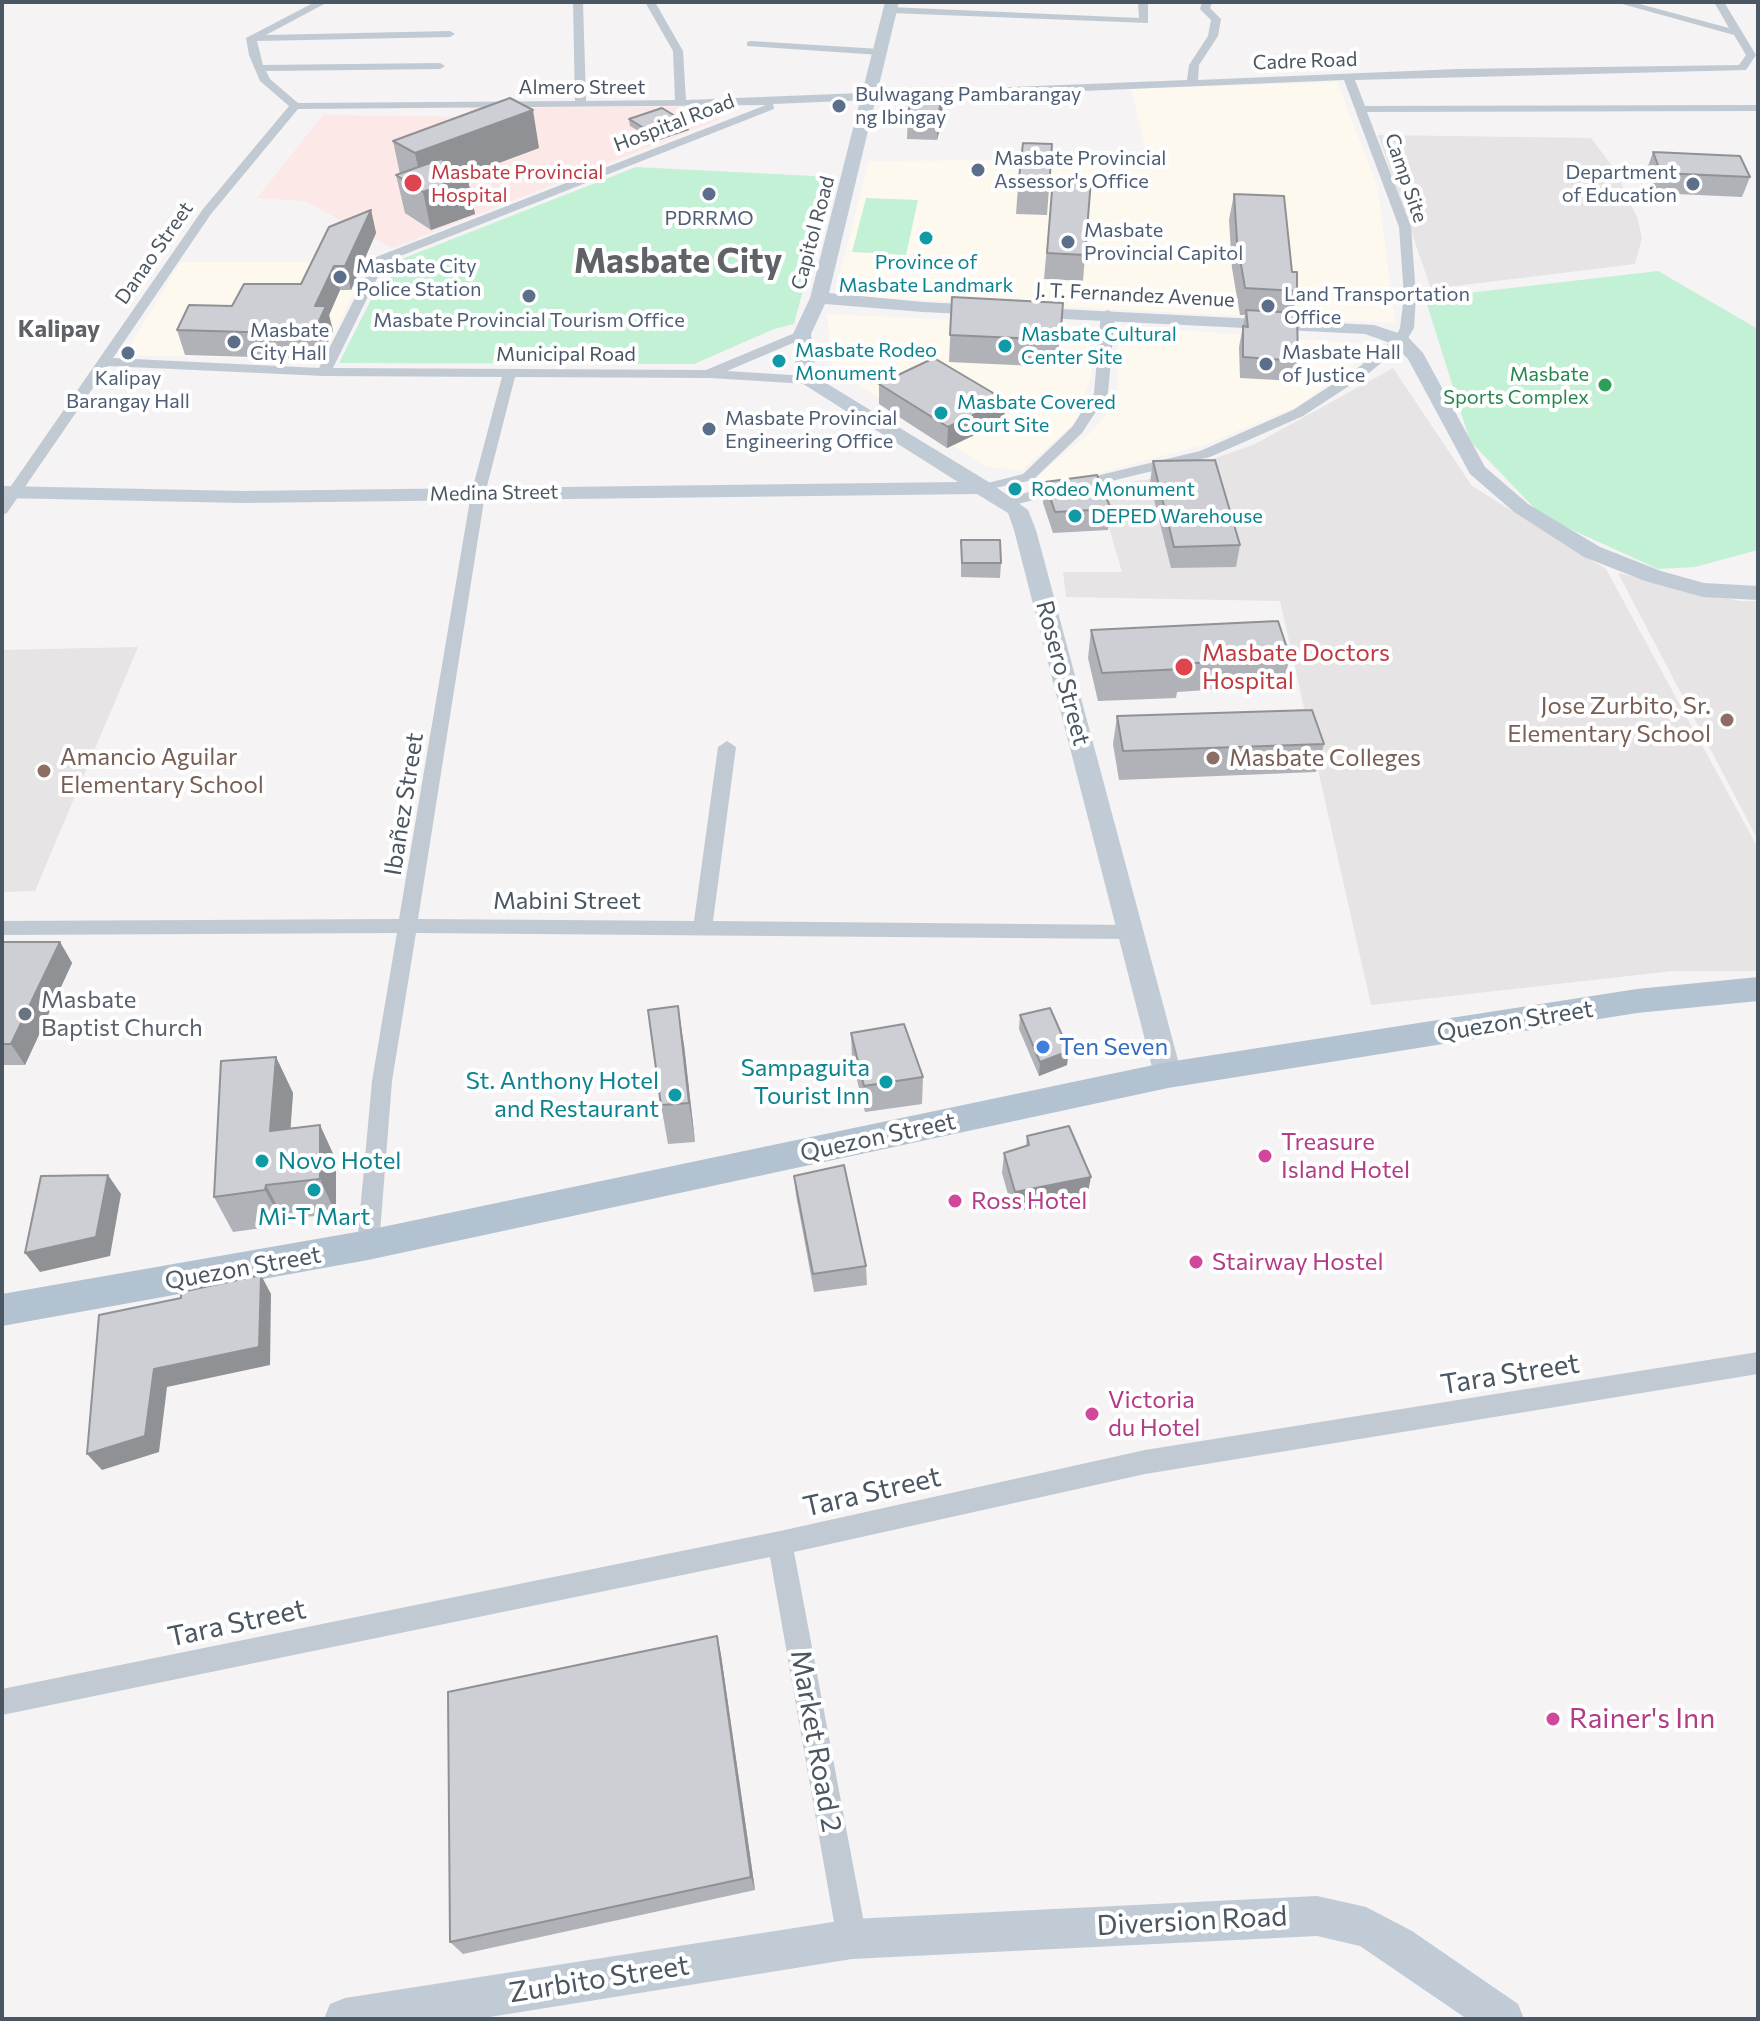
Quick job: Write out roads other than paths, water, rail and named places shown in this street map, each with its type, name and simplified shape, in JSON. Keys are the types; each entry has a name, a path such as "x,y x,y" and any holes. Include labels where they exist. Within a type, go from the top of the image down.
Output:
{"main road":[{"name":"Quezon Street","path":"2,1310 368,1245 1168,1075 1637,1001 1758,989"}],"street":[{"path":"251,38 323,2"},
{"path":"578,2 581,105"},
{"path":"650,2 678,51 681,104"},
{"path":"891,6 1144,21 1143,2"},
{"path":"1192,83 1194,65 1213,36 1216,19 1205,9 1207,2"},
{"path":"1620,2 1737,33"},
{"path":"1719,2 1737,33"},
{"name":"Capitol Road","path":"802,334 819,298 891,6"},
{"name":"Cadre Road","path":"869,96 1457,72 1742,68 1751,55 1737,33"},
{"path":"251,38 450,34"},
{"path":"251,38 265,81 295,106"},
{"path":"751,44 880,52"},
{"path":"260,68 440,66"},
{"name":"Camp Site","path":"1349,78 1405,227 1410,296 1407,328 1400,340"},
{"name":"Almero Street","path":"295,106 681,104 869,96"},
{"name":"Hospital Road","path":"324,372 380,260 786,100"},
{"path":"712,130 726,117 730,103"},
{"name":"Danao Street","path":"6,498 207,212 295,106"},
{"path":"1361,109 1758,108"},
{"name":"J. T. Fernandez Avenue","path":"819,298 923,307 1367,329 1400,340"},
{"path":"995,495 1028,477 1077,430 1101,393 1108,314"},
{"path":"710,374 802,334 807,380"},
{"path":"995,495 1041,494 1205,454 1298,413 1364,370 1400,340 1416,357 1477,470 1521,508 1592,552 1653,576 1703,590 1758,593"},
{"name":"Municipal Road","path":"103,362 324,372 710,374 807,380"},
{"name":"Ibañez Street","path":"368,1245 382,1081 478,494 509,375"},
{"name":"Rosero Street","path":"807,380 1017,510 1025,530 1168,1075"},
{"path":"1028,477 1041,494"},
{"name":"Medina Street","path":"6,498 478,494 995,495"},
{"path":"703,928 727,747"},
{"name":"Mabini Street","path":"2,928 409,926 1131,932"},
{"name":"Tara Street","path":"2,1702 780,1543 1145,1462 1758,1363"},
{"name":"Market Road 2","path":"780,1543 852,1939"},
{"name":"Diversion Road","path":"852,1939 1317,1916 1366,1927 1398,1945 1503,2019"},
{"name":"Zurbito Street","path":"345,2019 390,2016 852,1939"}],"place":[{"name":"Bulwagang Pambarangay ng Ibingay","path":"839,106"},
{"name":"Masbate Provincial Assessor's Office","path":"978,170"},
{"name":"Masbate Provincial Hospital","path":"413,183"},
{"name":"Department of Education","path":"1693,184"},
{"name":"PDRRMO","path":"709,194"},
{"name":"Province of Masbate Landmark","path":"926,238"},
{"name":"Masbate Provincial Capitol","path":"1068,242"},
{"name":"Masbate City Police Station","path":"340,277"},
{"name":"Masbate Provincial Tourism Office","path":"529,296"},
{"name":"Land Transportation Office","path":"1268,306"},
{"name":"Masbate City Hall","path":"234,342"},
{"name":"Masbate Cultural Center Site","path":"1005,346"},
{"name":"Kalipay Barangay Hall","path":"128,353"},
{"name":"Masbate Rodeo Monument","path":"779,361"},
{"name":"Masbate Hall of Justice","path":"1266,364"},
{"name":"Masbate Sports Complex","path":"1605,385"},
{"name":"Masbate Covered Court Site","path":"941,413"},
{"name":"Masbate Provincial Engineering Office","path":"709,429"},
{"name":"Rodeo Monument","path":"1015,489"},
{"name":"DEPED Warehouse","path":"1075,516"},
{"name":"Masbate Doctors Hospital","path":"1184,667"},
{"name":"Jose Zurbito, Sr. Elementary School","path":"1727,720"},
{"name":"Masbate Colleges","path":"1213,758"},
{"name":"Amancio Aguilar Elementary School","path":"44,771"},
{"name":"Masbate Baptist Church","path":"25,1014"},
{"name":"Ten Seven","path":"1043,1047"},
{"name":"Sampaguita Tourist Inn","path":"886,1082"},
{"name":"St. Anthony Hotel and Restaurant","path":"675,1095"},
{"name":"Treasure Island Hotel","path":"1265,1156"},
{"name":"Novo Hotel","path":"262,1161"},
{"name":"Mi-T Mart","path":"314,1190"},
{"name":"Ross Hotel","path":"955,1201"},
{"name":"Stairway Hostel","path":"1196,1262"},
{"name":"Victoria du Hotel","path":"1092,1414"},
{"name":"Rainer's Inn","path":"1553,1719"}],"district":[{"name":"Masbate City","path":"678,262"},
{"name":"Kalipay","path":"59,329"}]}
